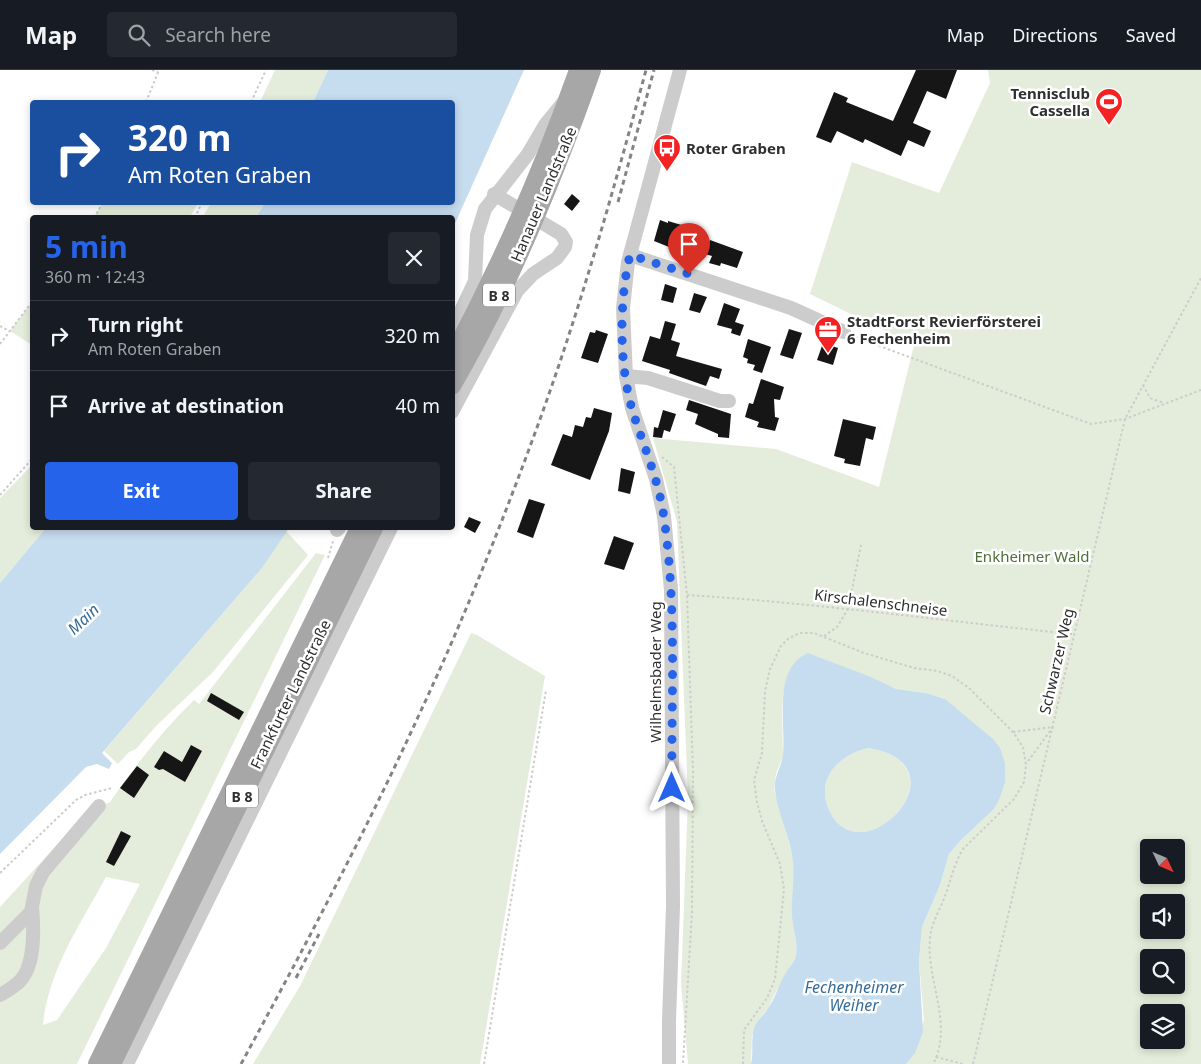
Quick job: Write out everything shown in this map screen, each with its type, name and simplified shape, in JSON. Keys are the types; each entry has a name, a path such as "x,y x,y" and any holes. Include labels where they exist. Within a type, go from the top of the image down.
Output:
{"main road":[{"name":"Hanauer Landstraße","path":"529,216 578,70"},
{"name":"Hanauer Landstraße","path":"457,363 529,216 556,170 592,70"},
{"name":"B 8","path":"97,1064 358,530"},
{"name":"B 8","path":"112,1064 373,530"}],"street":[{"name":"Wilhelmsbader Weg","path":"670,1064 669,1021 673,906 671,590 664,516 656,479 632,408 626,376 623,308 630,255 680,70"},
{"path":"455,324 475,281 479,225 484,208 528,154 545,125 569,96"},
{"path":"455,406 517,291 528,277 556,258 565,247 565,238 561,234 494,194"},
{"path":"630,255 791,308 844,332"},
{"path":"626,376 648,378 720,401 729,401"},
{"name":"Frankfurter Landstraße","path":"127,1064 390,530"},
{"path":"0,995 20,981 24,974 33,945 32,908 36,886 43,872 99,806"},
{"path":"0,943 25,919 32,908"}],"path":[{"path":"147,100 159,71 152,70"},
{"path":"251,100 266,70"},
{"name":"Schwarzer Weg","path":"973,1064 1125,419 1201,278"},
{"path":"0,344 30,305"},
{"path":"0,326 10,331"},
{"path":"844,332 1092,424 1125,419 1201,390"},
{"path":"1143,385 1150,398 1166,404"},
{"path":"0,495 30,461"},
{"path":"824,636 837,627 848,609 861,545"},
{"name":"Kirschalenschneise","path":"683,1064 692,912 693,772 687,595 773,600 1073,634"},
{"path":"743,1064 744,1030 767,998 775,979 784,889 780,864 756,802 754,780 762,753 765,691 770,668 781,646 789,638 800,633 814,633 864,653 914,668 937,671 952,676 969,688 1013,732 1023,747 1026,765 1024,782 1014,799 960,854 945,897 934,920 930,939 931,969 940,1014 940,1042 933,1064"},
{"path":"484,1064 546,690"},
{"path":"1013,732 1053,727"},
{"path":"1026,765 1053,727"},
{"path":"0,873 76,800 85,795 112,788"},
{"path":"936,1056 962,1064"}],"green space":[{"path":"275,70 328,70 314,100 261,100"},
{"name":"Enkheimer Wald","path":"988,70 1201,70 1201,1064 906,1064 924,1020 919,961 922,927 940,885 949,854 993,810 945,699 926,693 896,689 816,656 783,693 783,756 776,774 774,789 793,858 795,881 792,917 796,955 791,968 785,974 752,1036 751,1064 688,1064 681,984 688,798 677,522 653,438 776,449 879,487 914,345 810,294 852,162 939,193 990,83"},
{"path":"102,205 197,205 191,215 95,215"},
{"path":"210,205 264,205 257,215 204,215"},
{"path":"30,305 30,344 10,331"},
{"path":"30,467 30,530 44,530 0,583 0,498"},
{"path":"286,531 308,555 213,672 157,725 136,749 129,752 118,764 104,751 262,568"},
{"path":"316,553 325,555 77,1064 0,1064 0,907 94,804 104,805 110,802 149,749 182,712 194,700 199,704","holes":["106,877 140,884 106,948 57,1020 43,1025 51,986 67,948"]},
{"path":"471,633 545,676 480,1064 253,1064 300,986"},
{"path":"868,748 896,758 909,774 909,792 899,810 883,825 864,832 845,829 830,812 826,800 825,789 827,780 832,771 847,756"}],"water":[{"path":"328,70 524,70 455,224 455,215 257,215 264,205 455,205 455,100 314,100"},
{"name":"Main","path":"44,530 288,530 262,568 102,753 112,763 109,769 97,764 86,767 0,854 0,583"},
{"name":"Fechenheimer Weiher","path":"808,653 871,677 896,689 926,693 945,699 993,739 1000,748 1005,763 1005,782 999,800 993,810 949,854 940,885 922,927 919,961 923,1032 915,1053 906,1064 751,1064 755,1026 771,1004 796,955 792,917 793,861 775,786 783,754 783,698 785,684 789,671 797,660","holes":["868,748 897,758 909,774 909,792 899,810 883,825 864,832 845,829 830,812 826,800 825,789 832,771 847,756"]}],"building":[{"path":"916,70 957,70 946,99 927,91 913,123 931,131 924,147 908,140 901,156 865,139 863,143 837,131 831,143 816,137 834,92 848,98 846,102 893,121"},
{"path":"572,194 580,201 572,211 564,204"},
{"path":"660,220 695,229 690,244 687,243 684,253 654,241"},
{"path":"710,240 743,252 737,268 721,263 720,266 709,263 712,256 705,254"},
{"path":"665,284 677,288 673,303 661,300"},
{"path":"694,293 707,297 700,313 689,310"},
{"path":"724,303 740,309 735,322 744,325 740,336 731,333 732,329 717,325"},
{"path":"665,321 676,324 671,340 680,343 676,356 722,369 719,379 710,376 706,386 669,373 670,370 642,361 650,336 660,339"},
{"path":"789,329 802,333 793,359 780,355"},
{"path":"596,330 608,334 598,363 581,358 590,332 595,333"},
{"path":"748,339 771,347 762,373 753,370 755,365 747,363 748,359 743,357"},
{"name":"StadtForst Revierförsterei 6 Fechenheim","path":"823,343 838,348 833,365 817,360"},
{"path":"761,379 784,387 780,400 774,399 775,417 779,418 775,431 757,427 759,422 745,417 749,403 753,404"},
{"path":"689,400 731,414 729,438 718,437 718,434 695,424 698,414 686,410"},
{"path":"594,408 612,413 609,431 590,480 551,465 563,434 572,437 575,425 583,427 586,417 591,418"},
{"path":"663,410 676,414 670,432 664,430 662,438 653,437 654,427 658,428"},
{"path":"843,419 876,427 873,440 866,438 860,466 844,463 845,459 834,456"},
{"path":"621,468 635,472 630,494 618,491"},
{"path":"529,499 545,504 533,538 517,532"},
{"path":"469,517 481,522 475,533 464,527"},
{"path":"614,536 634,543 624,570 604,564"},
{"path":"211,693 244,712 239,720 207,701"},
{"path":"191,745 202,751 185,782 163,769 159,770 154,767 164,751 182,762"},
{"path":"137,766 149,775 134,798 120,788"},
{"path":"121,831 131,836 114,866 106,862"}],"railway":[{"path":"241,1064 355,849 435,681 482,571 525,459 569,335 609,203 646,70"},
{"path":"618,202 654,70"},
{"path":"296,978 319,934"}],"place":[{"name":"Tennisclub Cassella","path":"1109,126"},
{"name":"Roter Graben","path":"667,172"},
{"name":"StadtForst Revierförsterei 6 Fechenheim","path":"828,354"}],"route":[{"path":"672,788 671,590 664,519 656,479 632,408 624,354 623,308 630,255 689,274"}]}
